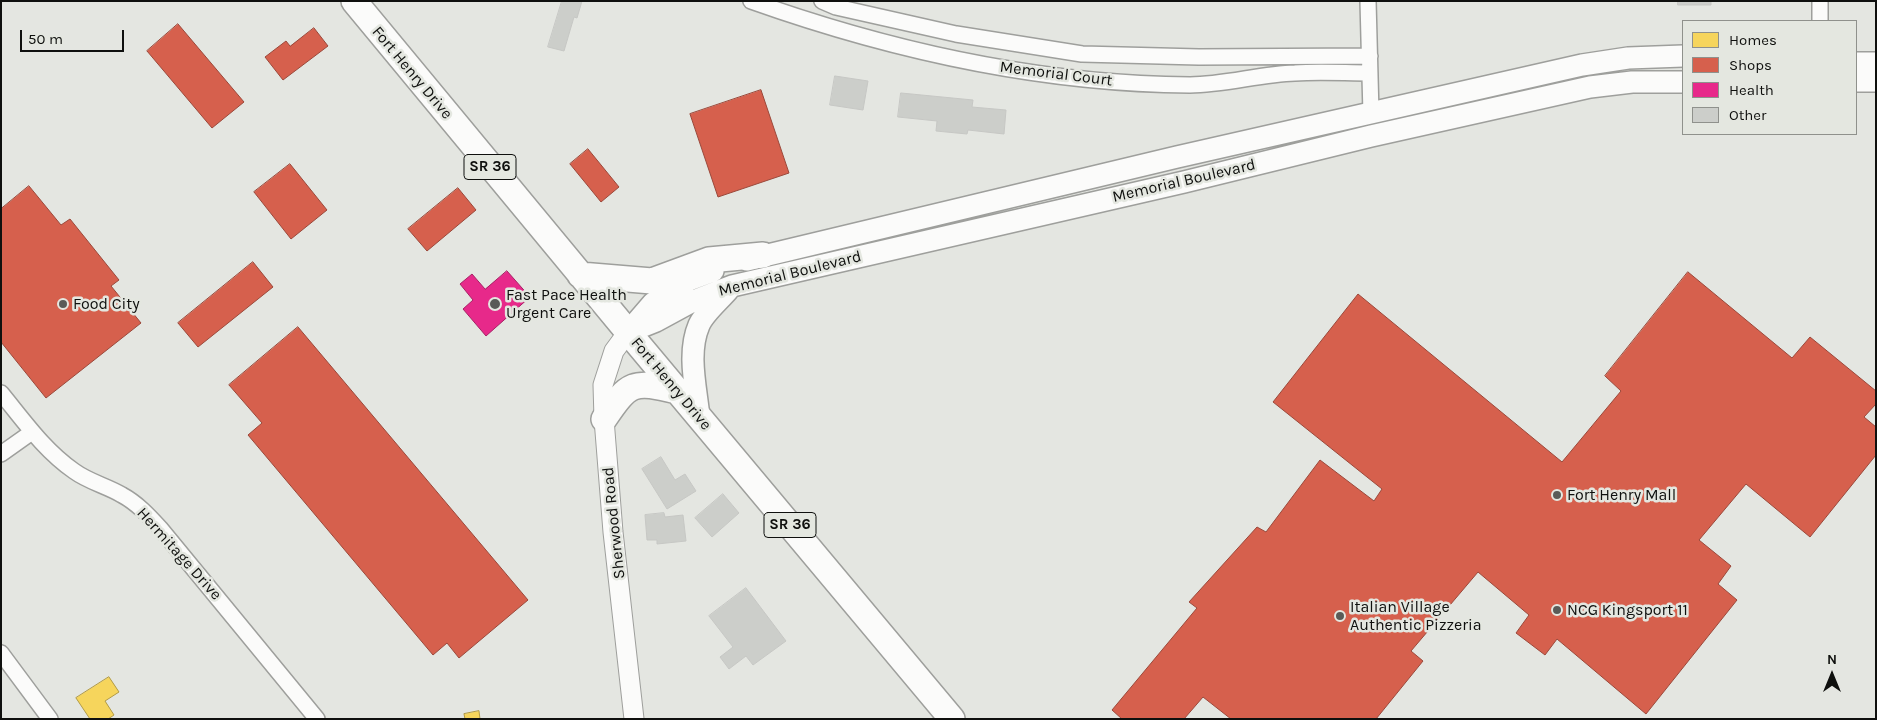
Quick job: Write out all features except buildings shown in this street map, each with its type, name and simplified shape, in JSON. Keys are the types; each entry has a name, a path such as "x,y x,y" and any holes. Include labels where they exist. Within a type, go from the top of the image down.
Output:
{"main road":[{"name":"Fort Henry Drive","path":"354,1 580,276 952,719"},
{"path":"1857,53 1876,52"},
{"name":"Memorial Boulevard","path":"628,332 653,303 689,280 763,255 1582,64 1628,58 1682,56"},
{"path":"1857,63 1876,63"},
{"path":"1857,81 1876,80"},
{"name":"Memorial Boulevard","path":"628,332 656,321 691,302 732,286 1184,182 1371,136 1590,87 1632,82 1678,81"},
{"path":"1371,114 1371,136"},
{"path":"1177,157 1184,182"},
{"path":"580,276 652,281 709,260 763,255"},
{"path":"699,417 693,359 694,341 700,323 732,286"},
{"path":"604,419 625,390 637,385 659,386 677,391"}],"street":[{"name":"Memorial Court","path":"750,1 864,39 976,64 1078,80 1192,85 1294,73 1370,73"},
{"name":"Memorial Court","path":"822,1 956,34 1082,54 1199,57 1370,56"},
{"path":"1368,1 1371,114"},
{"path":"1820,1 1820,20"},
{"path":"827,27 839,4"},
{"path":"1078,80 1082,54"},
{"name":"Sherwood Road","path":"628,332 614,351 603,385 613,532 634,719"},
{"name":"Hermitage Drive","path":"1,393 42,445 75,472 102,487 123,495 144,511 317,719"},
{"path":"1,454 32,432"},
{"path":"1,653 50,719"}],"place":[{"name":"Food City","path":"63,304"},
{"name":"Fast Pace Health Urgent Care","path":"495,304"},
{"name":"Fort Henry Mall","path":"1557,495"},
{"name":"NCG Kingsport 11","path":"1557,610"},
{"name":"Italian Village Authentic Pizzeria","path":"1340,616"}]}
